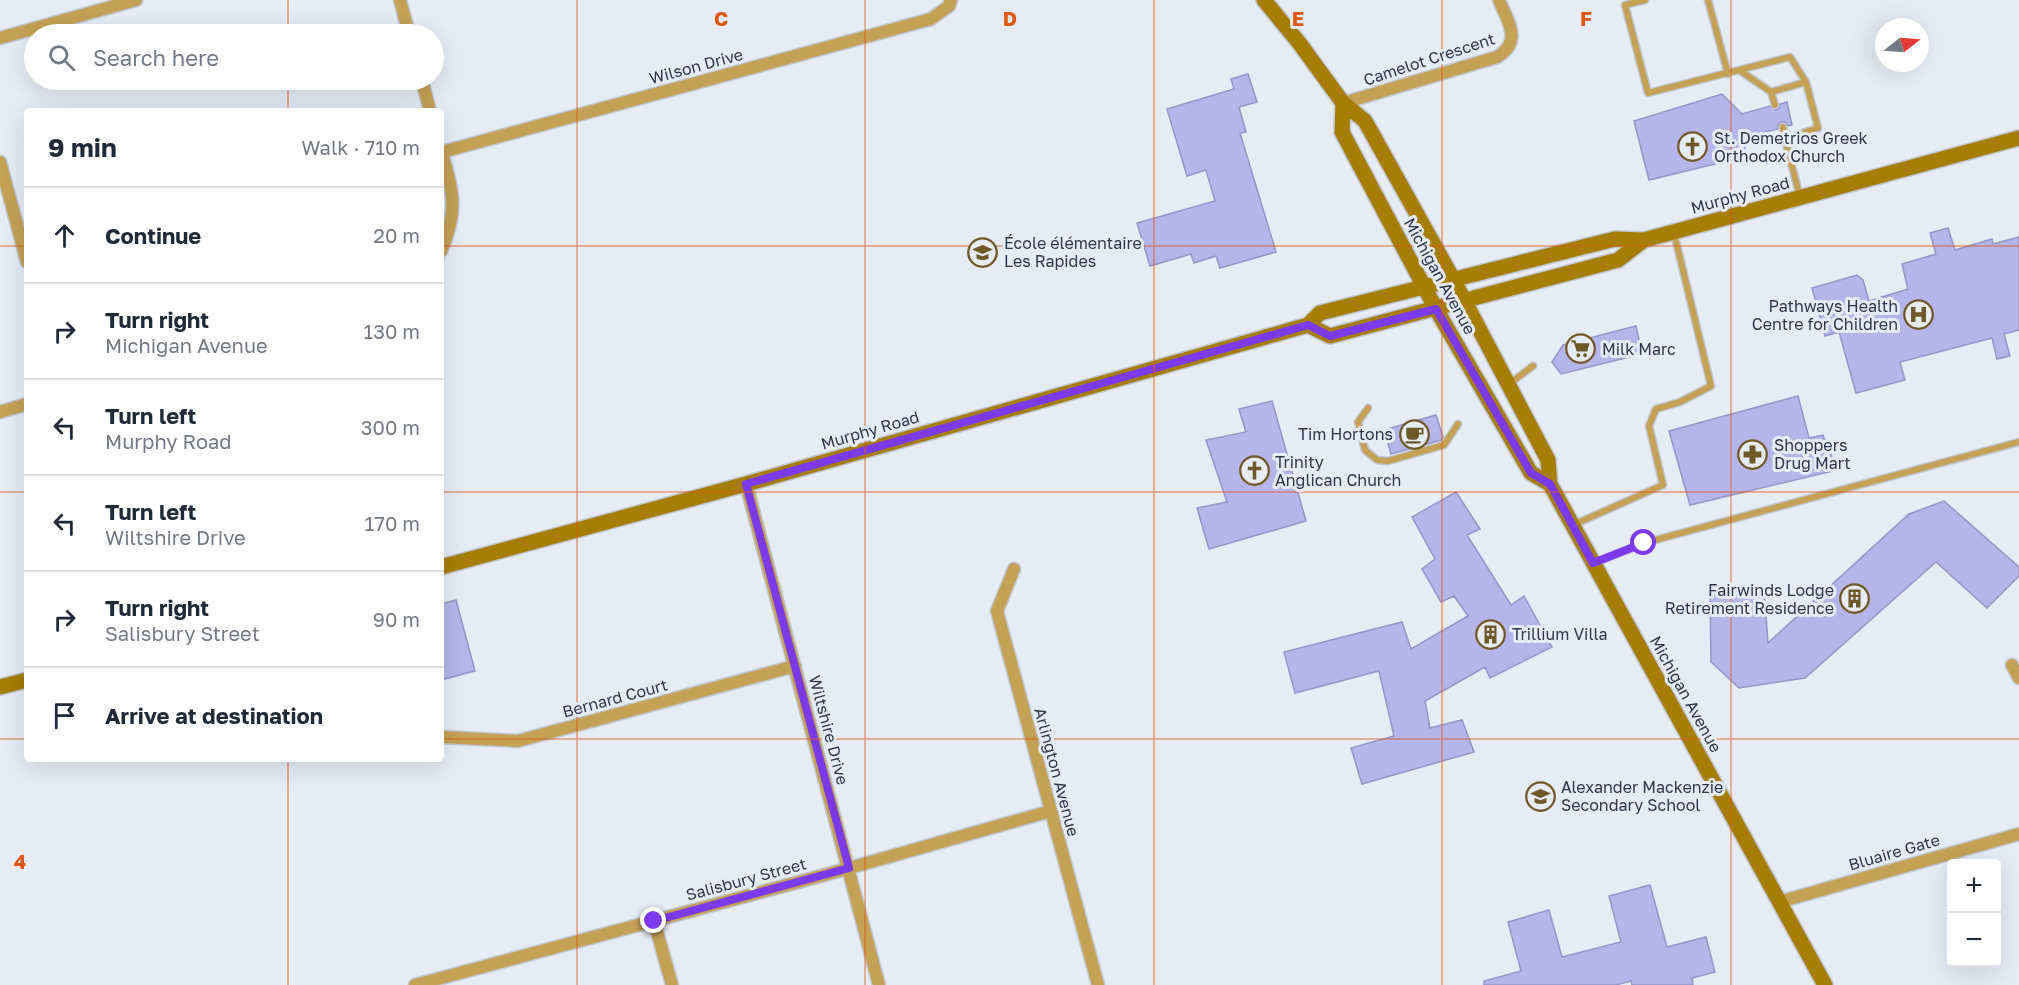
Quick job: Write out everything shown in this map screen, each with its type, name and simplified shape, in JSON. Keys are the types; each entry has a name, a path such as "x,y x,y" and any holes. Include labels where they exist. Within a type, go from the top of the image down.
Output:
{"street":[{"path":"50,24 136,0"},
{"path":"400,0 406,24"},
{"name":"Wilson Drive","path":"444,150 931,19 949,6 951,0"},
{"name":"Michigan Avenue","path":"1264,0 1343,103 1365,121 1453,279 1548,460 1550,484 1825,985"},
{"name":"Camelot Crescent","path":"1343,103 1497,57 1507,51 1512,41 1511,28 1499,0"},
{"path":"0,38 24,31"},
{"path":"425,90 429,108"},
{"name":"Michigan Avenue","path":"1343,103 1342,132 1436,309 1531,473 1550,484"},
{"name":"Murphy Road","path":"444,566 746,484 1308,325 1320,314 1615,239 1644,240 2019,138"},
{"path":"444,161 452,187 452,215 449,234 444,245"},
{"path":"0,162 24,251"},
{"name":"Murphy Road","path":"1308,325 1330,336 1618,260 1644,240"},
{"path":"0,412 24,405"},
{"name":"Wiltshire Drive","path":"746,484 879,985"},
{"name":"Arlington Avenue","path":"1014,569 997,611 1098,985"},
{"path":"2012,665 2019,678"},
{"name":"Bernard Court","path":"444,737 518,741 795,666"},
{"path":"0,687 24,681"},
{"name":"Salisbury Street","path":"415,985 1051,811"},
{"name":"Bluaire Gate","path":"1779,902 2019,834"},
{"path":"654,921 672,985"}],"lane":[{"path":"1646,0 1625,5 1648,93 1790,57 1806,82 1818,128 1785,139"},
{"path":"1708,0 1728,74"},
{"path":"1739,70 1771,92 1775,105"},
{"path":"1771,92 1806,82"},
{"path":"1783,127 1801,198"},
{"path":"1572,525 1663,486 1649,426 1656,410 1680,402 1711,386 1674,232"},
{"path":"1508,384 1533,366"},
{"path":"1368,408 1358,422 1365,450 1377,460 1388,461 1444,445 1458,424"},
{"path":"1593,563 1644,543 2019,442"}],"building":[{"path":"1248,74 1257,102 1239,107 1246,132 1240,133 1276,252 1220,268 1216,256 1194,263 1191,254 1150,266 1137,223 1215,201 1206,170 1187,176 1167,109 1234,89 1231,79"},
{"name":"St. Demetrios Greek Orthodox Church","path":"1722,94 1742,114 1770,106 1776,110 1780,104 1787,102 1792,125 1788,126 1782,122 1778,125 1778,129 1752,135 1739,158 1649,180 1634,121"},
{"name":"Pathways Health Centre for Children","path":"1948,228 1955,250 1992,239 1993,244 2019,237 2019,330 2004,334 2010,356 1997,359 1992,338 1900,362 1905,380 1856,393 1839,332 1825,336 1812,288 1857,275 1863,280 1869,301 1908,289 1902,264 1936,254 1930,233"},
{"path":"1636,326 1642,354 1561,374 1552,362 1563,345"},
{"name":"Shoppers Drug Mart","path":"1798,396 1809,438 1823,435 1837,470 1690,505 1669,431"},
{"name":"Trinity Anglican Church","path":"1272,401 1306,521 1209,549 1197,508 1227,502 1206,440 1246,432 1239,409"},
{"name":"Tim Hortons","path":"1436,415 1443,437 1441,440 1391,454 1384,430"},
{"name":"Trillium Villa","path":"1456,492 1480,529 1467,535 1511,605 1524,596 1552,647 1490,678 1485,667 1425,701 1430,728 1462,720 1474,752 1362,784 1351,748 1394,736 1379,671 1295,693 1284,652 1402,622 1411,649 1468,616 1454,596 1441,602 1422,569 1435,559 1412,517"},
{"name":"Fairwinds Lodge Retirement Residence","path":"1944,501 2019,567 2019,576 1987,608 1936,562 1805,678 1739,688 1711,662 1710,589 1764,587 1768,643 1909,514"},
{"path":"456,600 475,671 444,679 444,603"},
{"path":"1650,885 1667,947 1706,937 1715,972 1692,978 1693,985 1632,985 1631,981 1616,985 1484,985 1484,981 1521,971 1508,922 1549,910 1562,957 1621,942 1609,896"}],"place":[{"name":"St. Demetrios Greek Orthodox Church","path":"1693,147"},
{"name":"École élémentaire Les Rapides","path":"983,252"},
{"name":"Pathways Health Centre for Children","path":"1919,315"},
{"name":"Milk Marc","path":"1581,349"},
{"name":"Tim Hortons","path":"1414,434"},
{"name":"Shoppers Drug Mart","path":"1753,454"},
{"name":"Trinity Anglican Church","path":"1254,471"},
{"name":"Fairwinds Lodge Retirement Residence","path":"1855,599"},
{"name":"Trillium Villa","path":"1491,634"},
{"name":"Alexander Mackenzie Secondary School","path":"1540,796"}],"route":[{"path":"654,921 849,868 746,484 1308,325 1330,336 1436,309 1531,473 1550,484 1593,563 1644,543"}]}
